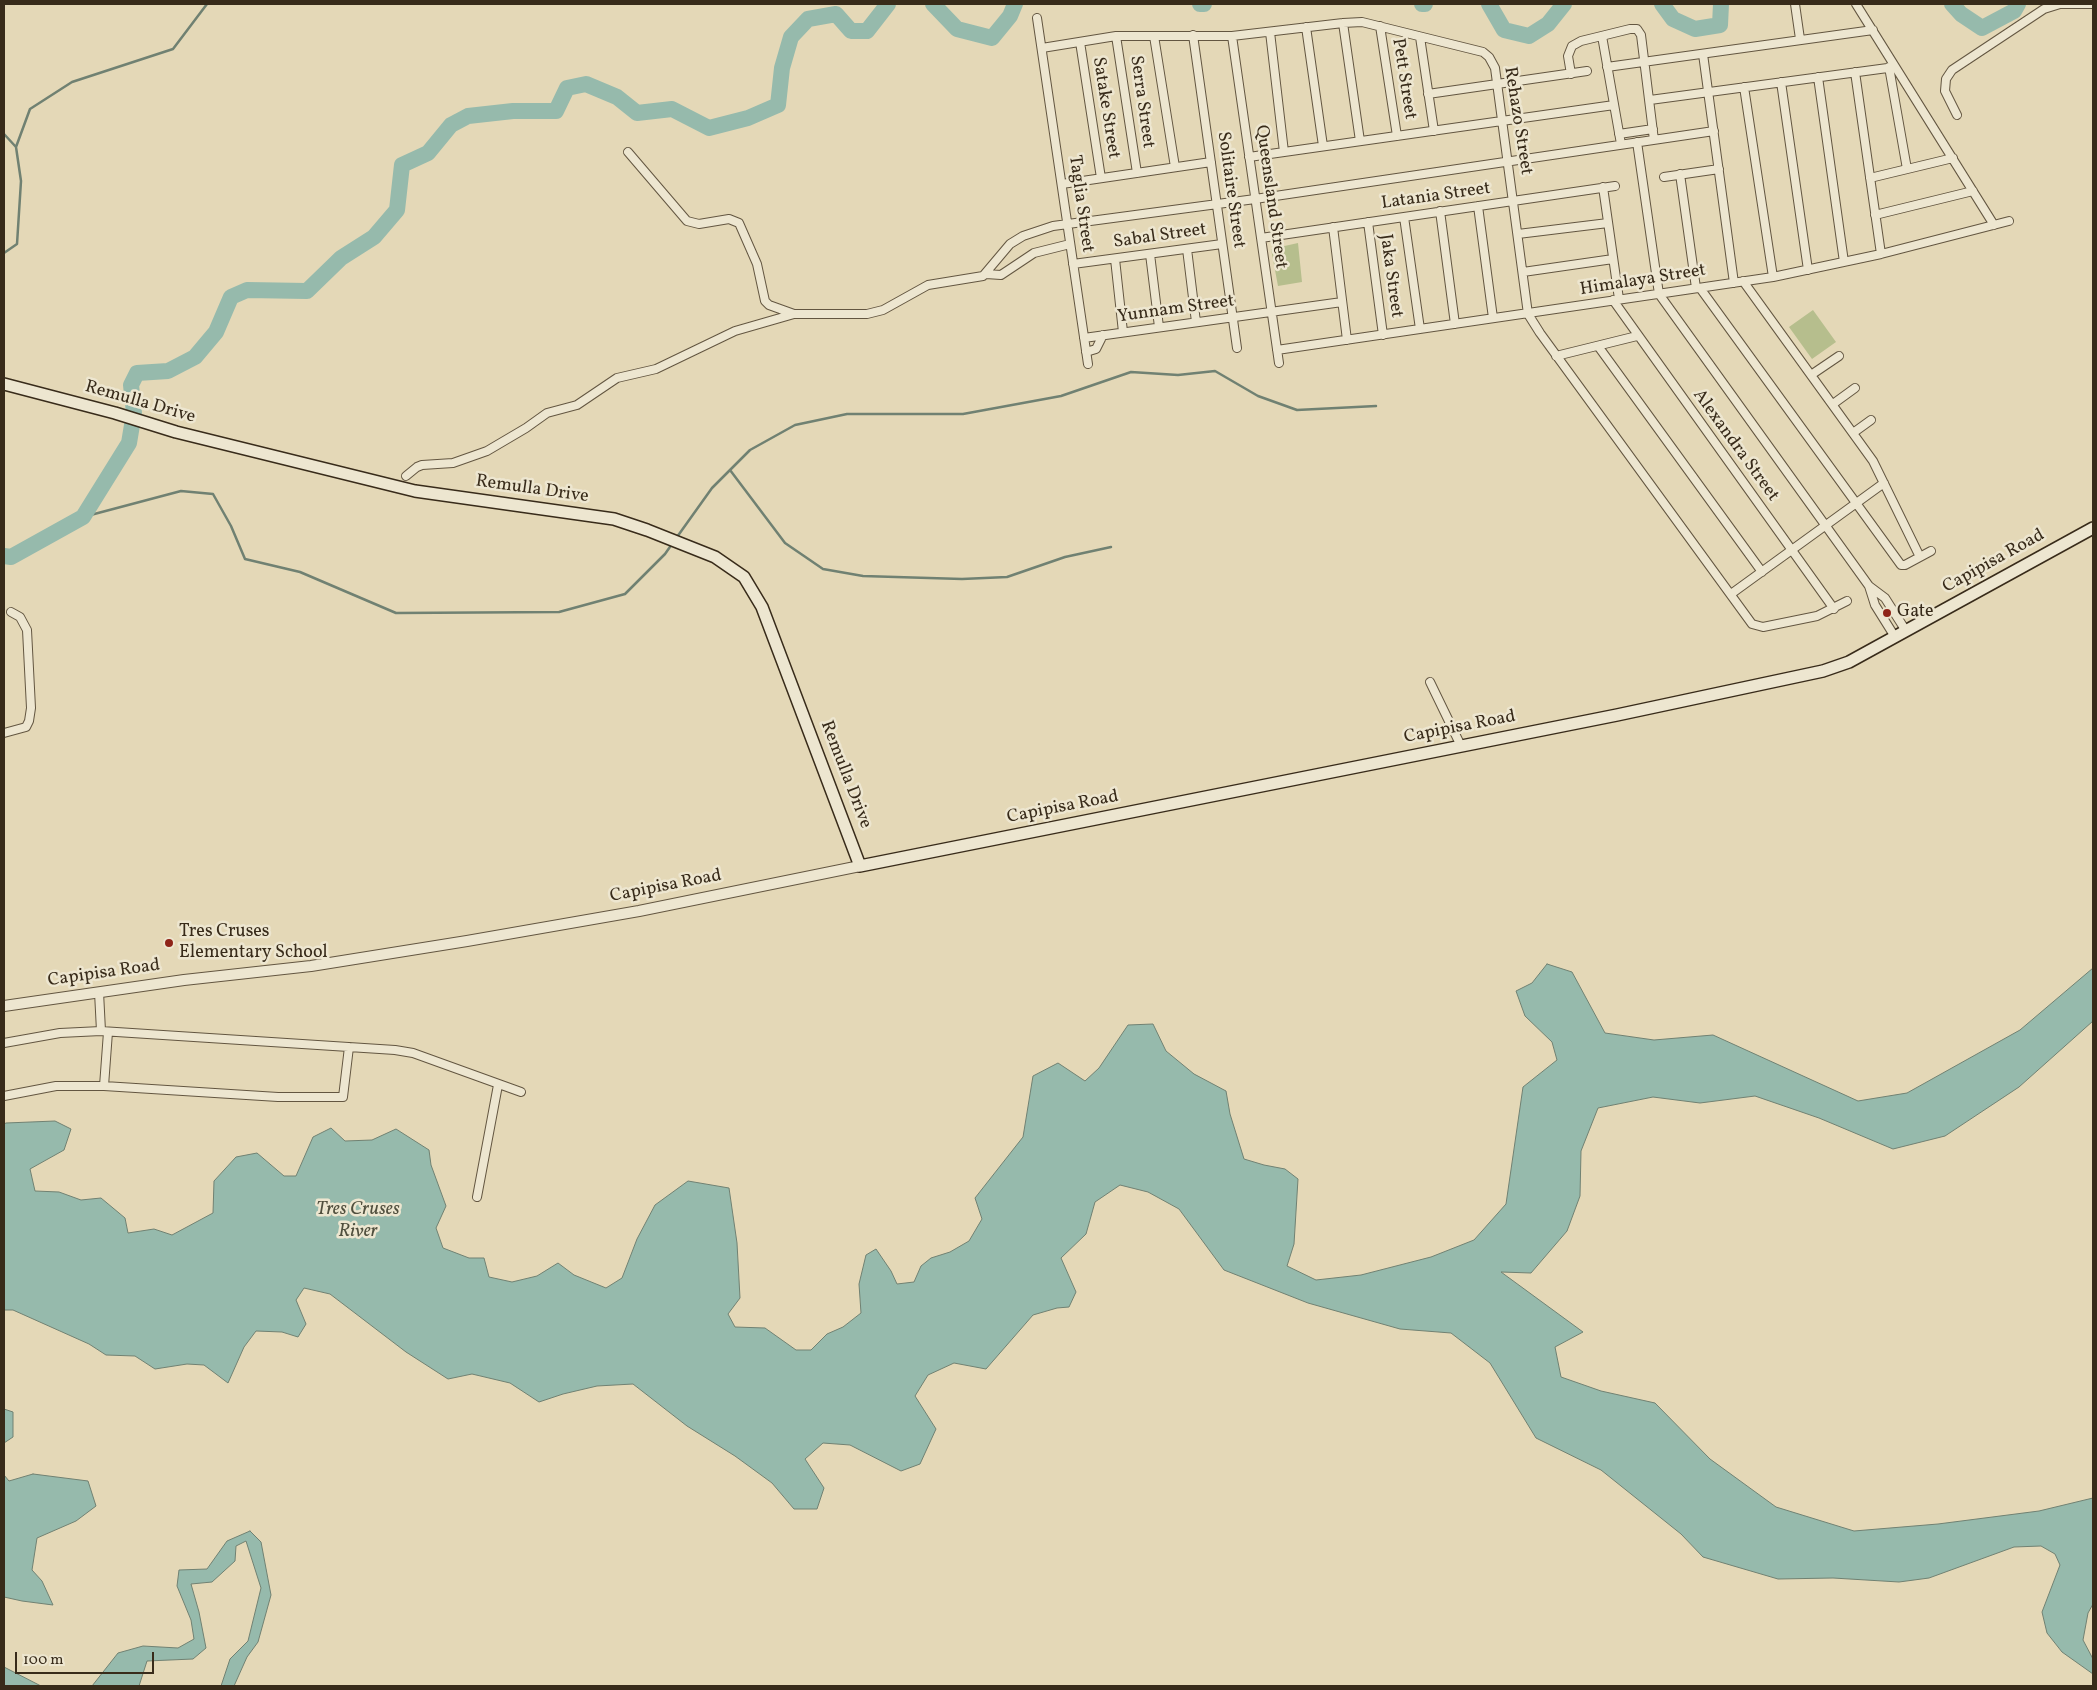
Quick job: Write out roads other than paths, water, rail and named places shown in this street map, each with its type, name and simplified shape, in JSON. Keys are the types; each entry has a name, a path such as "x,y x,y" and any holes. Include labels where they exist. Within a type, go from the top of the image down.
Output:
{"main road":[{"name":"Remulla Drive","path":"4,384 115,413 176,432 415,491 614,519 716,557 744,577 762,607 860,866"},
{"name":"Capipisa Road","path":"860,866 1462,746 1824,671 1849,662 2093,528"}],"street":[{"path":"1795,4 1800,39"},
{"path":"1856,4 1892,67 1953,158 1994,225"},
{"path":"1957,115 1945,91 1946,79 1952,70 2044,9 2060,4 2093,4"},
{"name":"Taglia Street","path":"1037,18 1088,364"},
{"path":"1343,22 1360,141"},
{"name":"Rehazo Street","path":"1042,48 1116,36 1232,36 1343,22 1362,22 1483,52 1493,62 1498,84 1528,314"},
{"name":"Pett Street","path":"1380,26 1397,136"},
{"path":"1306,27 1324,146"},
{"path":"1571,74 1568,56 1572,46 1581,41 1637,29 1641,35 1654,140"},
{"path":"1608,67 1872,30"},
{"path":"1270,32 1284,152"},
{"name":"Solitaire Street","path":"1193,35 1236,348"},
{"name":"Serra Street","path":"1116,36 1137,173"},
{"path":"1154,36 1175,168"},
{"name":"Queensland Street","path":"1232,36 1279,363"},
{"path":"1420,36 1434,131"},
{"path":"1602,36 1620,144"},
{"name":"Satake Street","path":"1080,42 1101,178"},
{"path":"1703,54 1734,282"},
{"path":"1650,100 1892,67"},
{"path":"1892,67 1907,169"},
{"path":"1428,94 1587,72"},
{"path":"1855,72 1881,254"},
{"path":"1818,77 1844,262"},
{"path":"1781,82 1808,270"},
{"path":"1744,87 1773,277"},
{"path":"1249,157 1614,105"},
{"path":"1619,134 1653,129"},
{"path":"986,274 1010,244 1038,230 1068,224 1255,199 1714,131"},
{"path":"1637,142 1659,294 1869,586 1875,605 1896,637"},
{"path":"628,152 687,221 699,224 729,219 740,223 757,264 765,301 769,305 794,314"},
{"path":"1870,178 1953,158"},
{"path":"1062,184 1211,162"},
{"path":"1664,177 1719,169"},
{"path":"1680,174 1698,288 1901,565 1905,565 1931,551"},
{"name":"Latania Street","path":"1261,238 1615,186"},
{"name":"Alexandra Street","path":"1603,188 1613,259 1616,300 1637,336 1834,609"},
{"path":"1875,215 1974,191"},
{"path":"1478,206 1493,318"},
{"path":"1440,211 1455,324"},
{"path":"1404,217 1420,329"},
{"name":"Himalaya Street","path":"1277,350 1773,277 1881,254 2009,221"},
{"name":"Jaka Street","path":"1368,222 1383,335"},
{"path":"1518,234 1608,222"},
{"path":"1333,227 1347,340"},
{"path":"406,476 417,466 453,463 487,451 532,425 547,413 577,405 617,378 656,369 735,331 794,314 867,314 894,305 928,285 973,278 986,274 1001,275 1034,253 1070,244"},
{"name":"Sabal Street","path":"1073,264 1222,244"},
{"path":"1187,249 1196,322"},
{"path":"1150,254 1159,327"},
{"path":"1116,259 1124,332"},
{"path":"1523,272 1613,259"},
{"path":"1743,281 1873,461 1920,557"},
{"name":"Yunnam Street","path":"1084,338 1342,302"},
{"path":"1528,314 1556,356 1752,624 1756,627 1817,616 1848,601"},
{"path":"1086,352 1096,348 1103,335"},
{"path":"1556,356 1637,336"},
{"path":"1598,346 1762,572"},
{"path":"1811,375 1839,356"},
{"path":"1833,404 1855,388"},
{"path":"1853,433 1871,420"},
{"path":"1731,594 1884,483"},
{"path":"1869,586 1885,598 1906,631"},
{"path":"4,733 26,727 31,708 27,630 20,617 11,612"},
{"path":"1430,682 1462,746"},
{"name":"Capipisa Road","path":"4,1006 99,992 311,966 467,941 639,911 860,866"},
{"path":"99,992 104,1031 104,1086"},
{"path":"4,1044 60,1033 104,1031 349,1047 413,1053 521,1092"},
{"path":"4,1096 56,1086 104,1086 278,1098 342,1097 349,1047"},
{"path":"477,1197 498,1085"}],"water":[{"name":"Tres Cruses River","path":"1547,964 1572,972 1605,1033 1654,1040 1713,1035 1858,1101 1907,1093 2020,1030 2093,968 2093,1021 2019,1087 1945,1136 1893,1149 1819,1118 1755,1096 1700,1103 1653,1097 1598,1108 1581,1151 1580,1196 1567,1231 1531,1273 1501,1272 1583,1332 1555,1347 1561,1377 1601,1391 1655,1403 1710,1459 1776,1507 1854,1531 1938,1524 2039,1511 2093,1498 2093,1604 2088,1613 2083,1640 2093,1659 2093,1674 2062,1652 2047,1633 2042,1612 2060,1565 2055,1554 2041,1546 2014,1547 1929,1578 1899,1582 1833,1578 1778,1579 1703,1557 1681,1534 1601,1470 1536,1438 1490,1363 1451,1333 1400,1329 1308,1303 1224,1270 1179,1209 1148,1192 1120,1185 1095,1202 1086,1234 1061,1258 1076,1292 1069,1307 1057,1308 1033,1315 986,1369 954,1363 928,1375 915,1396 936,1429 920,1464 901,1471 850,1445 823,1443 805,1459 824,1488 817,1509 794,1509 772,1483 735,1456 687,1426 633,1384 597,1386 539,1402 510,1383 472,1374 448,1379 406,1352 330,1294 304,1288 296,1300 306,1324 298,1337 282,1332 256,1331 244,1347 228,1383 204,1365 187,1364 155,1369 135,1356 106,1355 89,1344 13,1310 4,1310 4,1124 6,1123 55,1121 71,1129 64,1150 30,1169 35,1191 59,1192 81,1200 101,1198 125,1218 128,1233 154,1229 172,1235 213,1213 214,1181 236,1157 257,1153 284,1176 296,1176 313,1137 331,1128 345,1141 372,1140 396,1129 429,1150 431,1165 446,1206 436,1228 443,1248 469,1258 484,1258 489,1277 512,1282 537,1276 558,1263 574,1275 606,1288 622,1278 637,1239 655,1205 688,1181 729,1188 737,1243 740,1298 728,1314 735,1327 765,1328 796,1350 811,1350 827,1334 843,1327 861,1313 859,1284 866,1255 876,1249 891,1271 897,1284 914,1282 921,1266 931,1258 950,1252 969,1241 982,1219 975,1198 1023,1137 1033,1076 1058,1063 1085,1081 1099,1068 1128,1025 1153,1024 1166,1051 1194,1074 1226,1091 1230,1114 1244,1159 1285,1169 1298,1179 1294,1244 1287,1266 1316,1280 1361,1275 1431,1257 1474,1240 1506,1204 1523,1087 1557,1060 1552,1042 1525,1016 1516,991 1532,983"},
{"path":"4,1409 13,1412 13,1437 4,1443"},
{"path":"33,1474 88,1481 96,1506 76,1521 37,1538 32,1570 42,1581 53,1605 4,1597 4,1475 9,1481"},
{"path":"250,1531 261,1542 271,1595 258,1642 247,1657 234,1686 221,1686 230,1659 248,1641 261,1588 246,1541 236,1546 235,1561 212,1582 191,1584 206,1648 193,1659 147,1661 139,1686 92,1686 118,1653 143,1646 178,1648 194,1639 191,1620 177,1586 179,1570 207,1569 227,1541"},
{"path":"4,1667 41,1686 4,1686"}],"waterway":[{"path":"4,253 17,244 21,181 16,147 30,109 72,82 173,49 207,4"},
{"path":"4,556 11,557 83,517 129,443 134,413 131,385 137,373 168,371 195,357 216,332 231,297 247,290 307,291 341,258 374,237 397,210 402,165 428,153 451,125 468,116 513,111 556,111 567,88 586,84 617,97 637,113 672,109 709,128 748,118 778,105 782,68 791,37 808,19 836,14 851,31 867,31 888,4"},
{"path":"933,4 957,29 992,38 1010,16 1015,4"},
{"path":"1489,4 1504,30 1529,36 1548,24 1564,4"},
{"path":"1662,4 1673,19 1695,29 1720,25 1721,4"},
{"path":"1952,4 1961,14 1982,28 2014,11 2018,4"},
{"path":"4,134 16,147"},
{"path":"677,537 712,488 750,450 795,425 847,414 963,414 1061,396 1131,372 1178,375 1215,371 1258,396 1297,410 1376,406"},
{"path":"730,470 785,543 823,569 863,576 962,579 1007,577 1065,557 1111,547"},
{"path":"83,517 181,491 213,494 231,526 245,559 300,572 396,613 559,612 625,594 665,554 672,544"}],"place":[{"name":"Gate","path":"1887,613"},
{"name":"Tres Cruses Elementary School","path":"169,943"}]}
